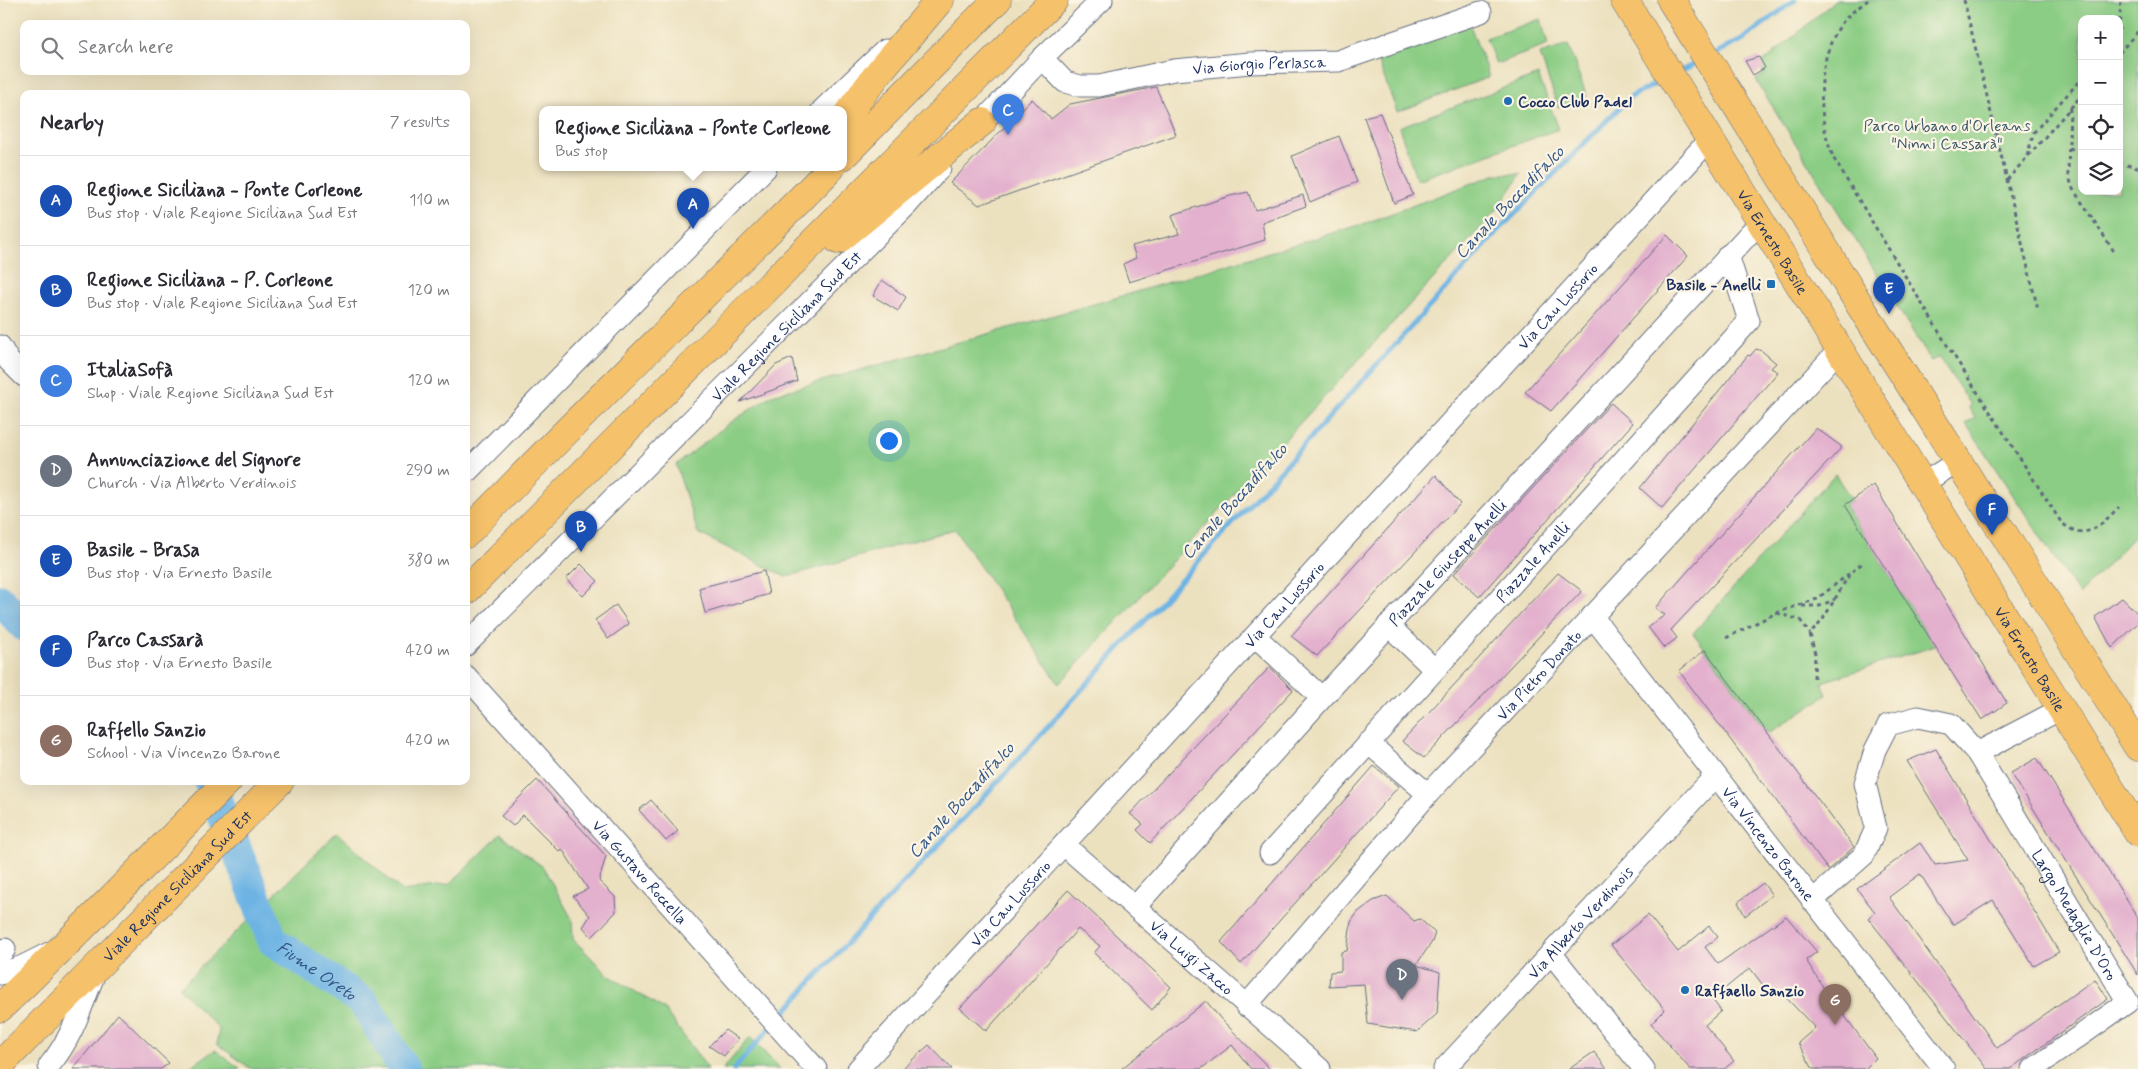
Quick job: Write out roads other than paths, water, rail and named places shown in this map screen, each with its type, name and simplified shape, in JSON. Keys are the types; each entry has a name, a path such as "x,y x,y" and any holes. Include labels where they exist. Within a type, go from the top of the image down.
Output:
{"main road":[{"path":"847,115 883,67 939,0"},
{"path":"847,152 997,0"},
{"path":"470,587 707,351 1054,0"},
{"path":"1671,0 1958,462 2138,747"},
{"name":"Via Ernesto Basile","path":"1624,5 1662,61 1761,220 1839,350 2138,833"},
{"path":"707,351 982,122"},
{"path":"733,268 806,171"},
{"path":"470,530 530,467 829,171"},
{"path":"0,1008 224,785"},
{"name":"Viale Regione Siciliana Sud Est","path":"0,1066 276,785"}],"street":[{"path":"826,106 939,0"},
{"name":"Viale Regione Siciliana Sud Est","path":"470,641 907,206 1042,58 1102,0"},
{"name":"Via Giorgio Perlasca","path":"1042,58 1065,82 1080,86 1100,86 1174,70 1250,63 1338,61 1481,12"},
{"name":"Via Cau Lussorio","path":"858,1069 1710,139"},
{"path":"470,469 763,171"},
{"name":"Piazzale Giuseppe Anelli","path":"1135,907 1322,698 1761,220"},
{"name":"Piazzale Anelli","path":"1270,853 1749,321 1728,255"},
{"path":"0,346 9,361 20,372"},
{"name":"Via Pietro Donato","path":"1246,1006 1428,794 1839,350"},
{"path":"1922,484 1958,462"},
{"name":"Via Vincenzo Barone","path":"1592,616 1944,1069"},
{"path":"1388,626 1434,669"},
{"path":"1255,636 1322,698"},
{"name":"Via Gustavo Roccella","path":"470,681 764,1013 816,1069"},
{"path":"1812,901 1864,855 1876,828 1865,783 1875,750 1888,725 1918,717 1951,724 1977,753 2061,709"},
{"path":"1368,743 1428,794"},
{"name":"Largo Medaglie D'Oro","path":"1977,753 2128,1002 2033,1069"},
{"name":"Via Alberto Verdinois","path":"1444,1069 1715,776"},
{"name":"Via Luigi Zacco","path":"1064,844 1246,1006 1320,1069"},
{"path":"0,974 42,957 72,938"},
{"path":"1551,953 1644,1069"},
{"name":"Viale Regione Siciliana Sud Est","path":"48,1068 72,1033 96,969"},
{"name":"Viale Regione Siciliana Sud Est","path":"48,1068 93,1021"}],"waterway":[{"name":"Canale Boccadifalco","path":"1714,54 1742,40 1795,0"},
{"name":"Canale Boccadifalco","path":"1679,72 1700,61"},
{"name":"Canale Boccadifalco","path":"779,1019 810,983 1007,772 1499,230 1629,98 1665,79"},
{"name":"Fiume Oreto","path":"0,600 20,622"},
{"name":"Fiume Oreto","path":"211,785 273,941 363,1002 404,1069"},
{"name":"Canale Boccadifalco","path":"734,1069 771,1027"}],"place":[{"name":"Cocco Club Padel","path":"1508,101"},
{"name":"ItaliaSofà","path":"1008,135"},
{"name":"Regione Siciliana - Ponte Corleone","path":"693,229"},
{"name":"Basile - Anelli","path":"1771,284"},
{"name":"Basile - Brasa","path":"1889,314"},
{"name":"Parco Cassarà","path":"1992,535"},
{"name":"Regione Siciliana - P. Corleone","path":"581,552"},
{"name":"Raffaello Sanzio","path":"1685,990"},
{"name":"Annunciazione del Signore","path":"1402,1000"},
{"name":"Raffello Sanzio","path":"1835,1025"}],"park label":[{"name":"Parco Urbano d'Orleans \"Ninni Cassarà\"","path":"1947,134"}]}
